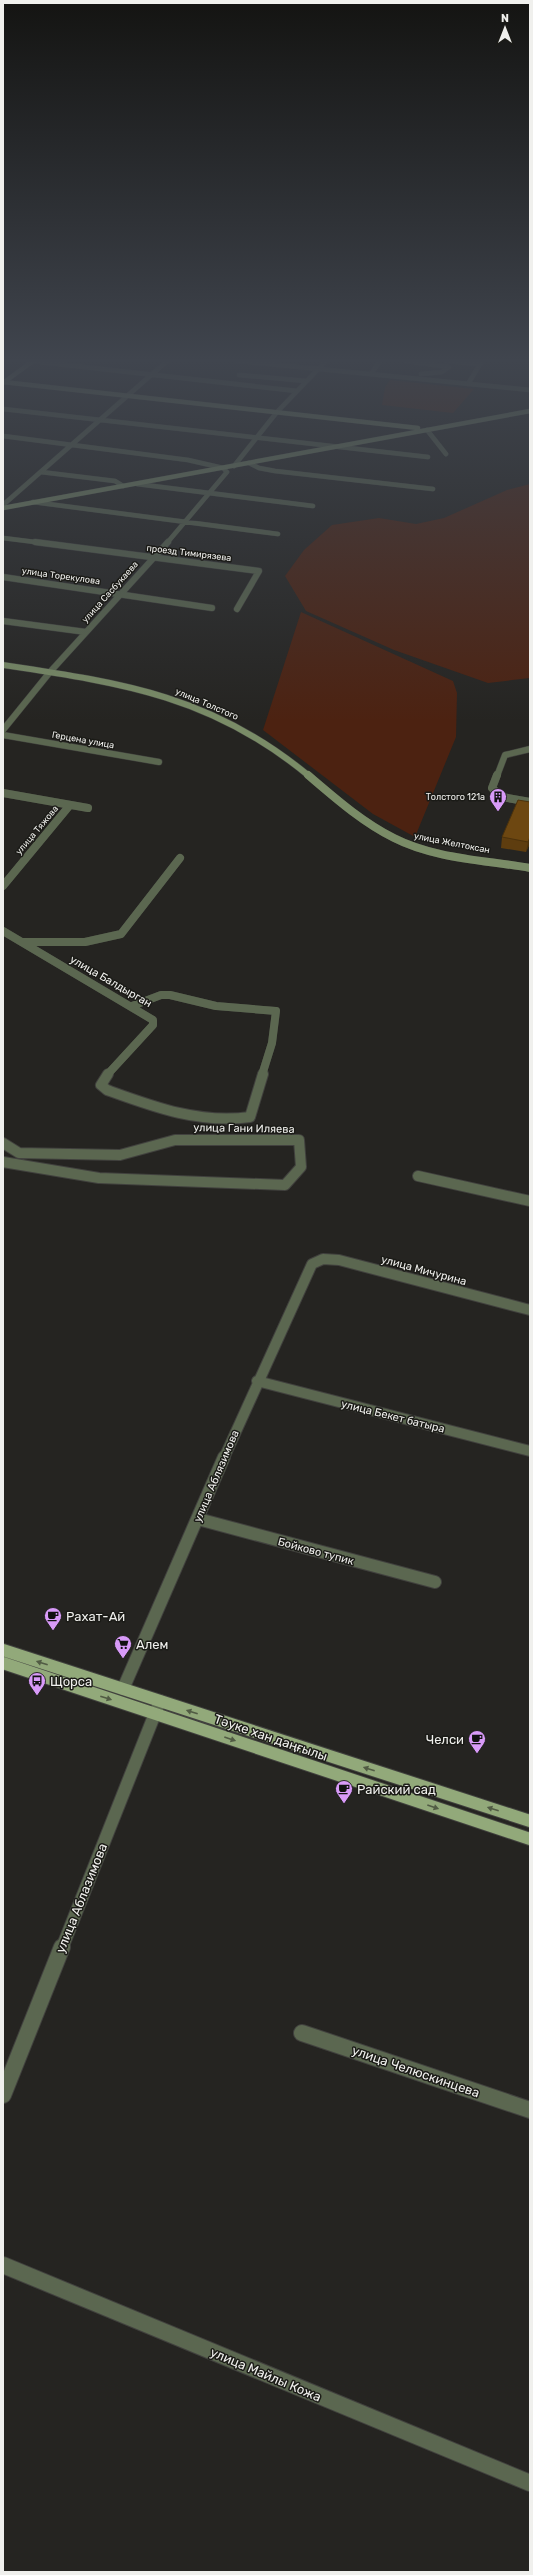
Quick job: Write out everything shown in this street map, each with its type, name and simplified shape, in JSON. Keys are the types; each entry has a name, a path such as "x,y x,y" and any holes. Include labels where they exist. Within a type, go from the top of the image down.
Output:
{"main road":[{"path":"3,506 152,481"},
{"name":"улица Толстого","path":"3,664 138,688 182,702 219,718 252,734 375,826"},
{"name":"улица Желтоксан","path":"375,826 408,844 530,868"},
{"name":"Тәуке хан даңғылы","path":"3,1650 123,1689 158,1707 530,1839"},
{"name":"Тәуке хан даңғылы","path":"3,1663 158,1707 530,1821"}],"street":[{"path":"3,506 31,481"},
{"path":"115,481 123,486"},
{"name":"улица Сасбукаева","path":"3,730 50,672 120,593 154,558 221,481"},
{"path":"364,481 433,489"},
{"path":"137,484 313,506"},
{"path":"33,502 278,534"},
{"name":"проезд Тимирязева","path":"3,538 259,571 238,608"},
{"name":"улица Торекулова","path":"3,576 212,608"},
{"path":"3,621 86,632"},
{"name":"Герцена улица","path":"3,735 159,762"},
{"path":"530,748 505,755 492,788 502,796 530,802"},
{"path":"3,793 88,808"},
{"name":"улица Тяжова","path":"3,886 70,805"},
{"path":"21,942 101,940 121,934 180,858"},
{"name":"улица Балдырган","path":"3,932 132,1006 153,1020 153,1025 102,1081 101,1085 107,1090 162,1110 221,1122 250,1117 253,1113 256,1090 272,1043 276,1011 216,1006 170,995 161,995 132,1006"},
{"name":"улица Гани Иляева","path":"3,1143 19,1153 120,1155 175,1140 299,1140 301,1167 285,1185 99,1178 3,1162"},
{"path":"418,1176 530,1201"},
{"name":"улица Мичурина","path":"312,1264 323,1259 339,1260 530,1310"},
{"name":"улица Аблязимова","path":"123,1689 257,1381 312,1264"},
{"name":"улица Бекет батыра","path":"257,1381 530,1451"},
{"name":"Бойково тупик","path":"198,1519 435,1582"},
{"name":"улица Аблазимова","path":"3,2095 158,1707"},
{"name":"улица Челюскинцева","path":"302,2033 530,2110"},
{"name":"улица Майлы Кожа","path":"3,2265 530,2483"}],"shaded area":[{"path":"530,484 530,678 488,683 394,650 306,611 285,576 304,550 332,525 379,518 416,524 444,518 507,490"},
{"path":"301,612 453,681 457,693 456,737 415,837 373,814 263,730"}],"building":[{"path":"518,800 530,802 530,837 528,842 502,837"}],"place":[{"name":"Толстого 121а","path":"498,812"},
{"name":"Рахат-Ай","path":"53,1631"},
{"name":"Алем","path":"123,1659"},
{"name":"Щорса","path":"37,1696"},
{"name":"Челси","path":"477,1754"},
{"name":"Райский сад","path":"344,1804"}]}
